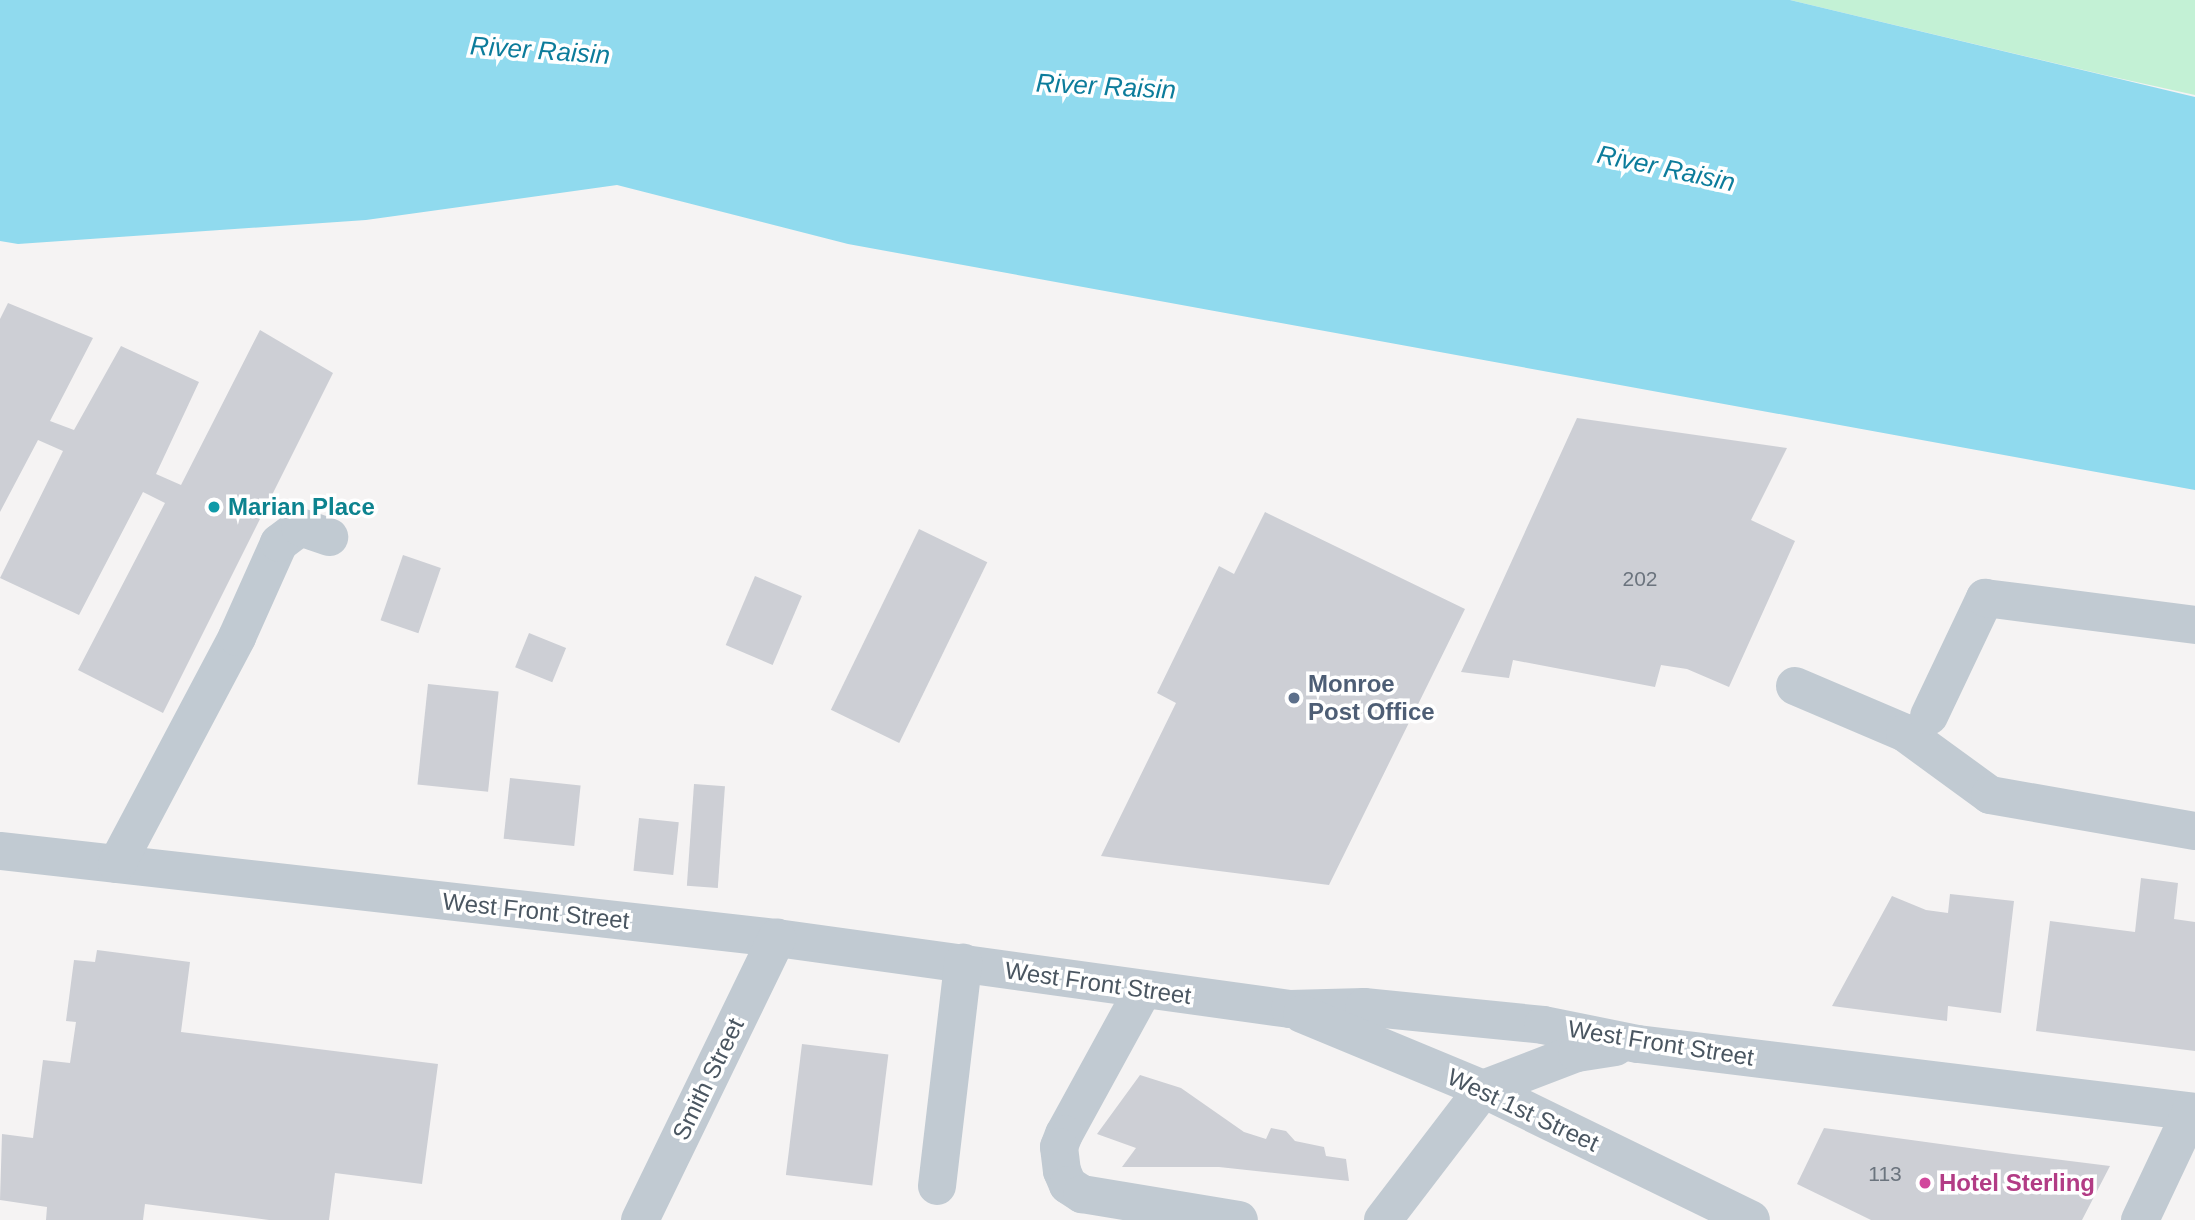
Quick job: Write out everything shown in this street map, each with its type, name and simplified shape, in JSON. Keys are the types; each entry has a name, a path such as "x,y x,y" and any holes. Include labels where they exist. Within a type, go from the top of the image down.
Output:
{"street":[{"path":"117,864 237,637 279,543 300,527 329,537"},
{"path":"1929,716 1985,598 2195,625"},
{"path":"1795,686 1905,733 1990,795 2195,831"},
{"name":"West Front Street","path":"0,851 778,938 1290,1009 1378,1008 1543,1025 1638,1044 2193,1112"},
{"name":"Smith Street","path":"640,1220 778,938"},
{"path":"937,1186 963,963"},
{"path":"1143,990 1064,1134 1059,1147 1062,1171 1068,1185 1082,1194 1239,1220"},
{"name":"West 1st Street","path":"1290,1009 1483,1088 1751,1220"},
{"path":"1383,1220 1483,1088 1577,1053 1638,1044"},
{"path":"2140,1220 2193,1112"}],"green space":[{"path":"1790,0 2195,0 2195,95 2109,76"}],"water":[{"name":"River Raisin","path":"0,0 1790,0 2195,97 2195,490 848,244 617,185 366,220 18,244 0,241"}],"building":[{"name":"Marian Place","path":"8,303 93,338 50,421 74,430 121,346 199,382 156,474 181,485 260,330 333,373 163,713 78,670 165,503 143,492 79,615 0,578 63,451 38,440 0,512 0,319"},
{"path":"1577,418 1787,448 1751,520 1795,541 1729,687 1687,669 1661,665 1655,687 1513,660 1509,678 1461,672"},
{"name":"Monroe Post Office","path":"1265,512 1465,609 1329,885 1101,856 1176,703 1157,693 1219,566 1234,574"},
{"path":"919,529 987,562 899,743 831,710"},
{"path":"403,555 441,568 418,633 381,620"},
{"path":"755,576 802,596 773,665 726,645"},
{"path":"529,633 566,648 552,682 515,667"},
{"path":"428,684 499,691 488,792 417,784"},
{"path":"510,778 581,785 574,846 504,839"},
{"path":"694,784 725,786 718,888 687,886"},
{"path":"639,818 679,822 673,875 633,871"},
{"path":"2141,878 2178,883 2174,919 2195,922 2195,1051 2036,1031 2050,921 2135,932"},
{"path":"1950,894 2014,901 2001,1013 1948,1006 1947,1021 1832,1006 1892,896 1926,910 1948,913"},
{"path":"97,950 190,962 181,1032 438,1064 422,1184 335,1173 329,1220 269,1220 145,1204 143,1220 46,1220 47,1207 0,1200 2,1134 33,1138 43,1060 70,1063 76,1022 66,1021 74,960 95,962"},
{"path":"802,1044 888,1055 872,1186 786,1175"},
{"path":"1140,1075 1181,1088 1244,1132 1266,1139 1271,1128 1286,1131 1295,1141 1324,1147 1326,1156 1346,1159 1349,1181 1219,1167 1122,1167 1136,1148 1097,1134"},
{"path":"1824,1128 2110,1166 2082,1220 1871,1220 1797,1184"}],"place":[{"name":"Marian Place","path":"214,507"},
{"name":"Monroe Post Office","path":"1294,698"},
{"name":"Hotel Sterling","path":"1925,1183"}]}
